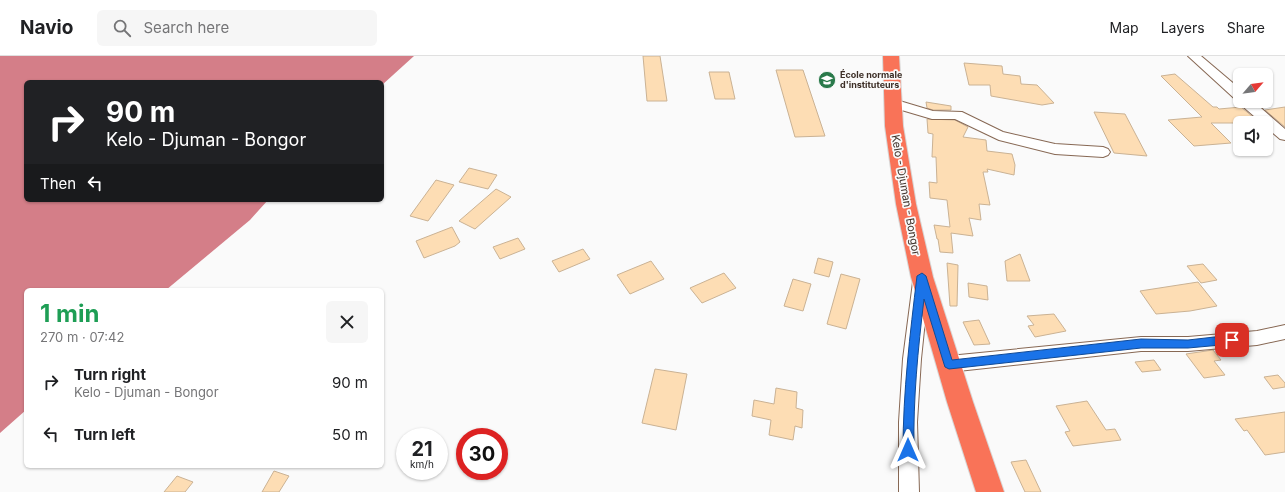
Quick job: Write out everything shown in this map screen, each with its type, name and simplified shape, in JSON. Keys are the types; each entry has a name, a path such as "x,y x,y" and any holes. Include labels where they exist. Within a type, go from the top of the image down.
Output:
{"highway":[{"name":"Kelo - Djuman - Bongor","path":"891,56 894,126 906,204 922,276 990,492"}],"street":[{"path":"1194,56 1233,90"},
{"path":"893,103 932,114 957,115 999,136 1055,149 1103,152"},
{"path":"1254,108 1285,136"},
{"path":"909,492 908,422 912,359 922,276"},
{"path":"949,364 1141,344 1188,344 1256,338 1285,332"}],"shaded area":[{"path":"0,56 414,56 384,83 384,80 24,80 24,202 266,202 250,220 168,288 24,288 24,412 0,433"}],"building":[{"path":"643,56 660,56 667,101 647,101"},
{"path":"964,63 1002,66 1003,74 1020,76 1021,84 1037,85 1054,103 1042,105 991,96 990,85 969,85"},
{"path":"776,70 803,70 825,136 795,137"},
{"path":"709,72 729,72 735,99 715,99"},
{"path":"1175,74 1213,107 1217,107 1219,109 1242,108 1252,116 1233,116 1233,123 1211,123 1231,143 1194,146 1168,120 1202,117 1161,76"},
{"path":"926,102 951,106 951,110 933,110 927,108"},
{"path":"1285,107 1285,127 1273,116 1265,110"},
{"path":"1094,112 1125,114 1147,156 1114,153"},
{"path":"927,119 955,120 968,127 963,137 986,140 987,151 1012,154 1015,165 1014,175 987,169 988,172 983,172 990,205 979,204 981,220 969,218 973,236 951,233 953,253 940,252 934,225 950,227 947,200 930,198 929,182 937,183 936,157 932,157 933,134 928,133"},
{"path":"469,168 497,175 488,189 459,182"},
{"path":"436,180 454,185 428,221 410,216"},
{"path":"496,189 511,197 475,229 459,221"},
{"path":"452,227 460,242 455,246 424,258 416,241"},
{"path":"518,238 525,249 500,259 493,247"},
{"path":"583,249 590,259 559,272 552,261"},
{"path":"1020,254 1030,281 1007,281 1005,261"},
{"path":"818,258 833,262 829,277 814,273"},
{"path":"651,261 664,279 630,294 617,275"},
{"path":"947,263 958,265 957,306 950,306"},
{"path":"1203,264 1217,280 1201,283 1187,266"},
{"path":"724,273 736,288 702,303 690,288"},
{"path":"841,274 860,279 846,329 827,324"},
{"path":"793,279 811,284 803,311 784,306"},
{"path":"1198,282 1217,306 1190,311 1156,314 1140,291"},
{"path":"968,283 987,286 988,300 969,297"},
{"path":"1054,314 1066,331 1035,337 1028,326 1034,325 1027,316"},
{"path":"979,320 990,344 974,345 963,322"},
{"path":"1213,350 1221,360 1214,361 1225,375 1204,378 1186,354"},
{"path":"1154,360 1161,370 1142,372 1135,362"},
{"path":"655,369 687,374 676,430 642,423"},
{"path":"1278,375 1285,383 1285,387 1273,389 1264,377"},
{"path":"776,388 797,392 796,408 803,410 802,428 795,426 793,440 769,435 771,420 752,416 754,400 774,404"},
{"path":"1087,401 1106,430 1115,429 1121,440 1073,446 1065,432 1070,431 1056,406"},
{"path":"1285,412 1285,452 1265,455 1247,430 1244,431 1235,419"},
{"path":"1026,460 1041,492 1025,492 1011,462"},
{"path":"274,471 289,476 279,492 262,492"},
{"path":"177,476 193,482 185,492 164,492"}],"place":[{"name":"École normale d'instituteurs","path":"827,80"}],"route":[{"path":"908,450 908,422 912,359 922,276 949,364 1141,344 1188,344 1232,340"}]}
